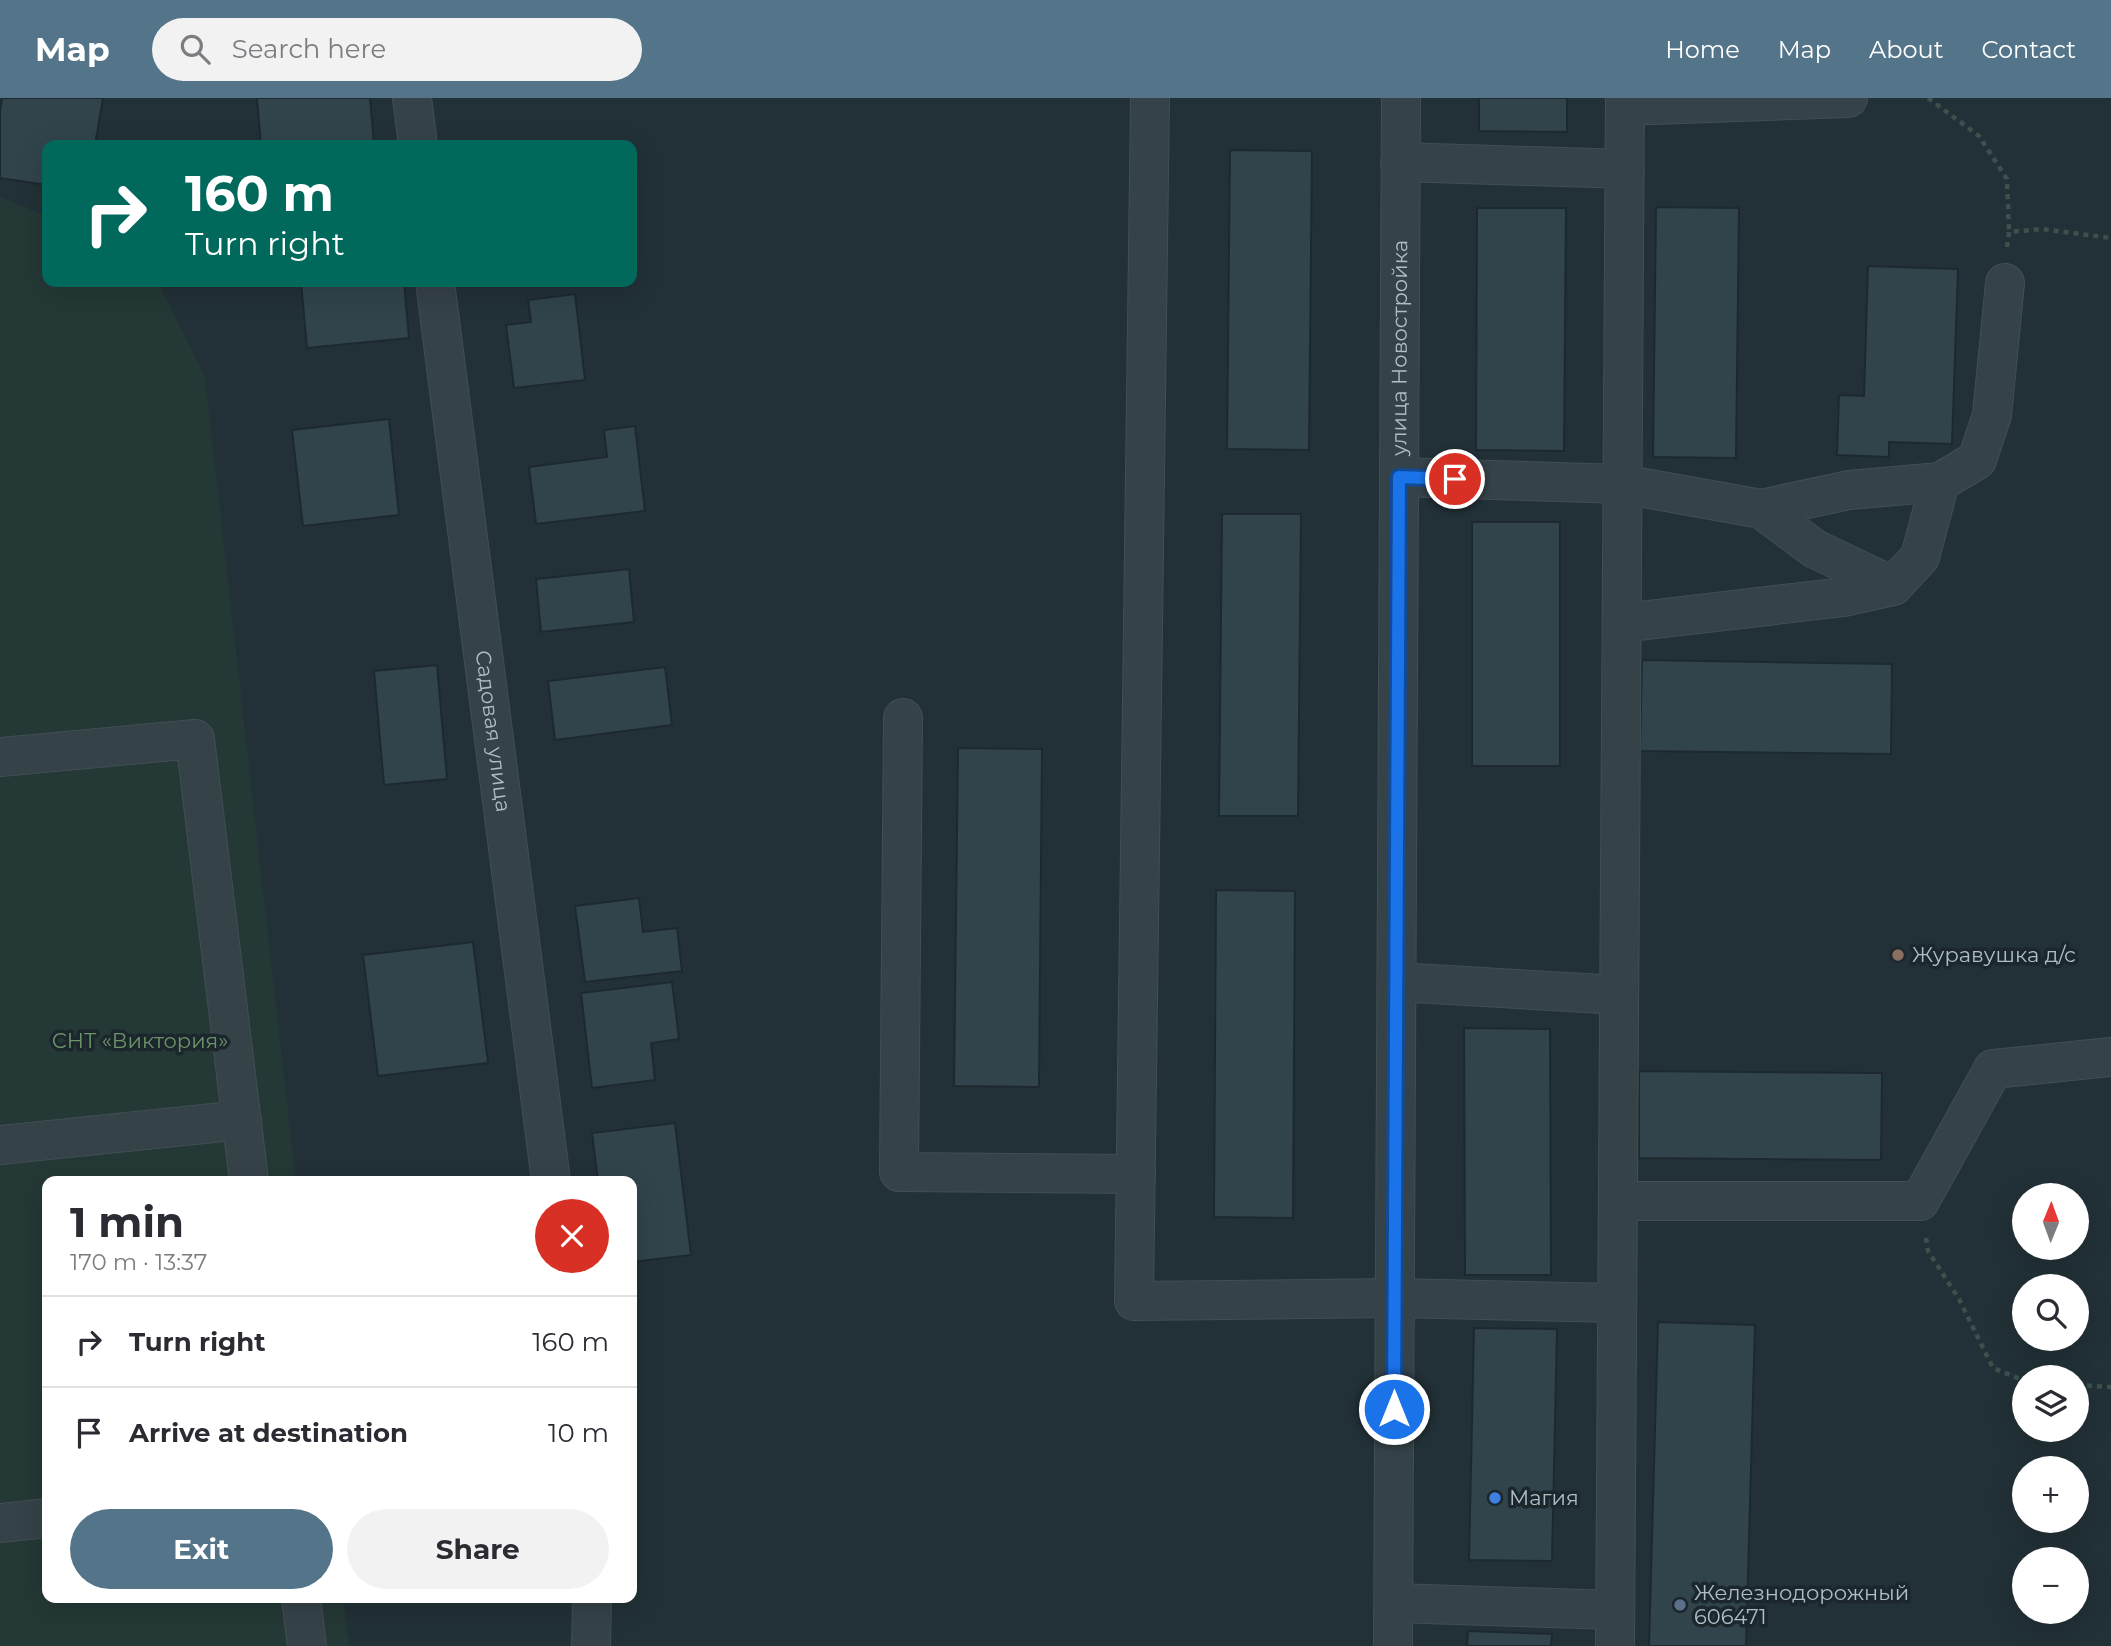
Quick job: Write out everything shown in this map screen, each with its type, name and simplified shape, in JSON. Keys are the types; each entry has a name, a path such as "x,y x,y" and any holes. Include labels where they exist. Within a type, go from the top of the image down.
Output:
{"street":[{"path":"412,98 417,140"},
{"path":"1150,98 1134,1301 1395,1298 1617,1303"},
{"name":"улица Новостройка","path":"1393,1646 1401,98"},
{"path":"1394,1602 1615,1628 1625,102 1848,98"},
{"path":"1400,162 1625,169"},
{"path":"1399,477 1622,484 1761,509 1849,490 1940,482 1977,460 1992,415 2005,283"},
{"name":"Садовая улица","path":"436,287 550,1176"},
{"path":"1622,623 1844,597 1893,586 1920,557 1940,482"},
{"path":"1761,509 1815,549 1893,586"},
{"path":"902,718 899,1172 1136,1174"},
{"path":"0,757 195,739 248,1176"},
{"path":"1396,982 1619,995"},
{"path":"1618,1201 1920,1201 1993,1069 2111,1057"},
{"path":"0,1145 242,1120"},
{"path":"0,1523 42,1519"},
{"path":"302,1603 307,1646"},
{"path":"591,1646 592,1603"}],"path":[{"path":"1928,98 1979,136 2007,179 2005,283"},
{"path":"2008,232 2042,229 2111,238"},
{"path":"1920,1201 1928,1251 1959,1299 1993,1367 2012,1375"},
{"path":"2089,1386 2111,1387"}],"green space":[{"name":"СНТ «Виктория»","path":"0,197 42,214 42,287 160,287 205,377 295,1176 42,1176 42,1603 344,1603 349,1646 0,1646"}],"building":[{"path":"2,98 103,98 96,140 42,140 42,184 0,178"},
{"path":"257,98 370,98 374,140 261,140"},
{"path":"1479,98 1567,98 1567,132 1479,131"},
{"path":"1230,150 1312,151 1309,450 1227,449"},
{"path":"1656,207 1739,208 1736,458 1653,457"},
{"path":"1477,208 1566,208 1564,451 1476,450"},
{"path":"1868,266 1958,269 1952,444 1889,442 1889,457 1837,455 1839,395 1864,396"},
{"path":"301,287 404,287 409,338 307,348"},
{"path":"575,294 585,380 514,388 506,325 531,322 528,300"},
{"path":"389,419 399,515 303,526 292,430"},
{"path":"635,426 645,511 536,524 529,467 607,457 604,430"},
{"path":"1222,514 1301,514 1298,816 1219,816"},
{"path":"1472,522 1560,522 1560,766 1472,766"},
{"path":"629,569 634,622 541,632 536,579"},
{"path":"1642,660 1892,664 1891,754 1640,751"},
{"path":"437,665 447,779 384,785 374,671"},
{"path":"665,667 672,725 555,740 548,681"},
{"path":"958,748 1042,749 1039,1087 954,1086"},
{"path":"1216,890 1295,891 1293,1218 1214,1217"},
{"path":"639,898 643,932 677,928 682,971 585,982 575,906"},
{"path":"473,942 488,1063 378,1076 363,955"},
{"path":"672,982 679,1039 651,1043 655,1080 592,1088 581,993"},
{"path":"1464,1028 1550,1029 1551,1275 1465,1275"},
{"path":"1639,1071 1882,1073 1881,1160 1639,1158"},
{"path":"675,1123 691,1255 637,1261 637,1176 597,1176 592,1133"},
{"path":"1658,1322 1755,1325 1746,1646 1649,1646"},
{"path":"1474,1328 1557,1329 1552,1561 1469,1560"},
{"path":"1468,1631 1552,1634 1551,1646 1467,1646"}],"place":[{"name":"Журавушка д/с","path":"1898,955"},
{"name":"Магия","path":"1495,1498"},
{"name":"Железнодорожный 606471","path":"1680,1605"}],"route":[{"path":"1394,1409 1399,477 1455,479"}]}
